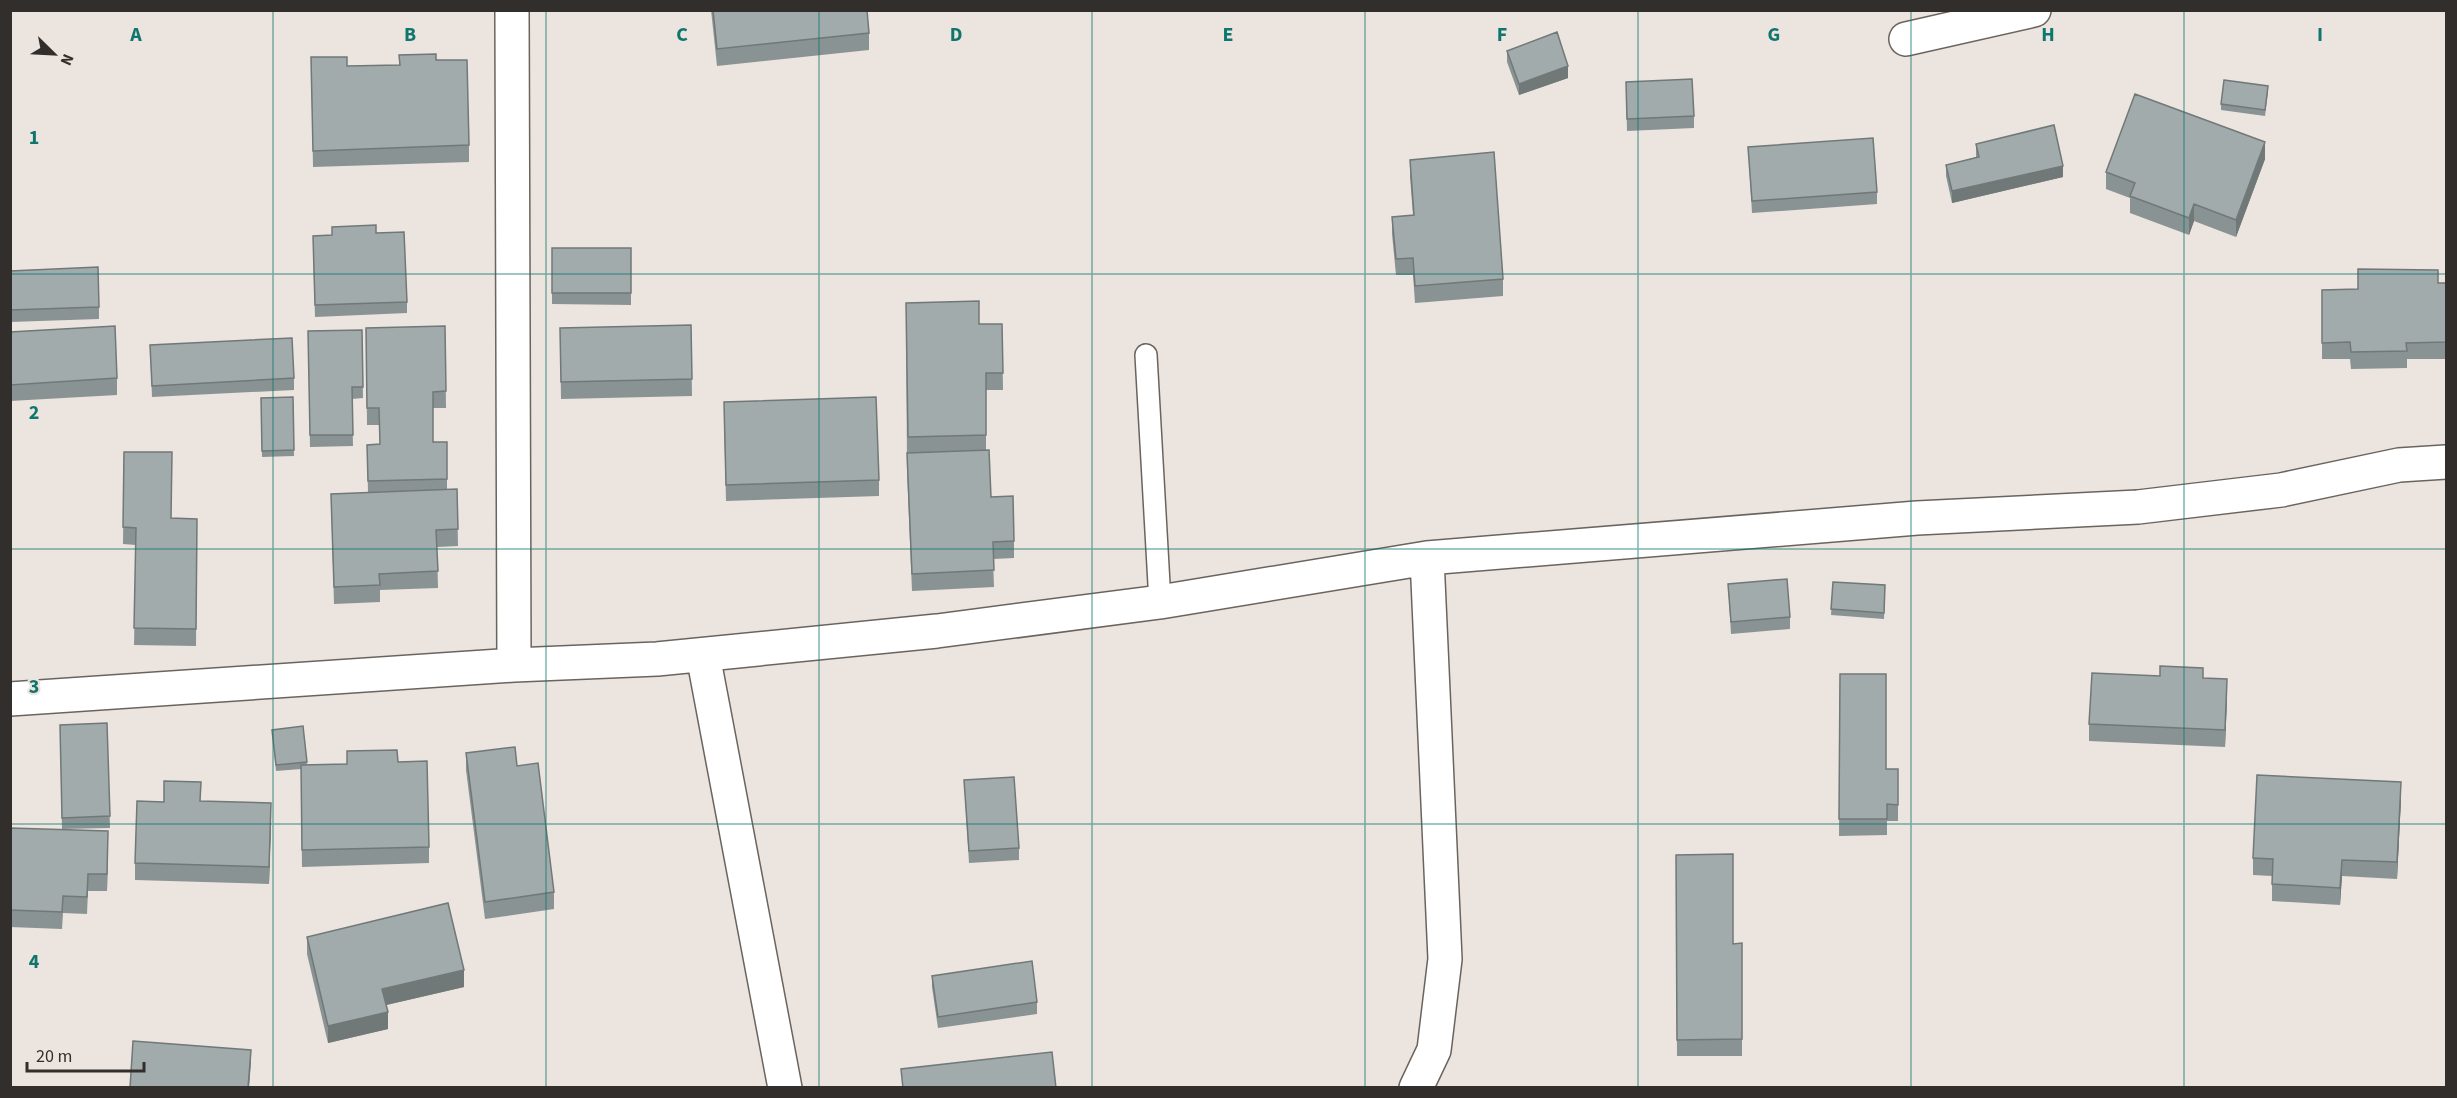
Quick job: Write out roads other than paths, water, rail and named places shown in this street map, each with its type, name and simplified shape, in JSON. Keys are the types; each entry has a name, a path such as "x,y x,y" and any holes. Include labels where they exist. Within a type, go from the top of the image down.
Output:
{"street":[{"path":"512,10 514,665"},
{"path":"1906,39 2034,10"},
{"path":"10,699 514,665 703,655 937,631 1160,602 1427,558 1917,518 2138,507 2281,490 2399,465 2446,462"},
{"path":"1416,1088 1434,1050 1445,959 1427,558"},
{"path":"703,655 785,1088"}],"lane":[{"path":"1146,355 1160,602"}]}
